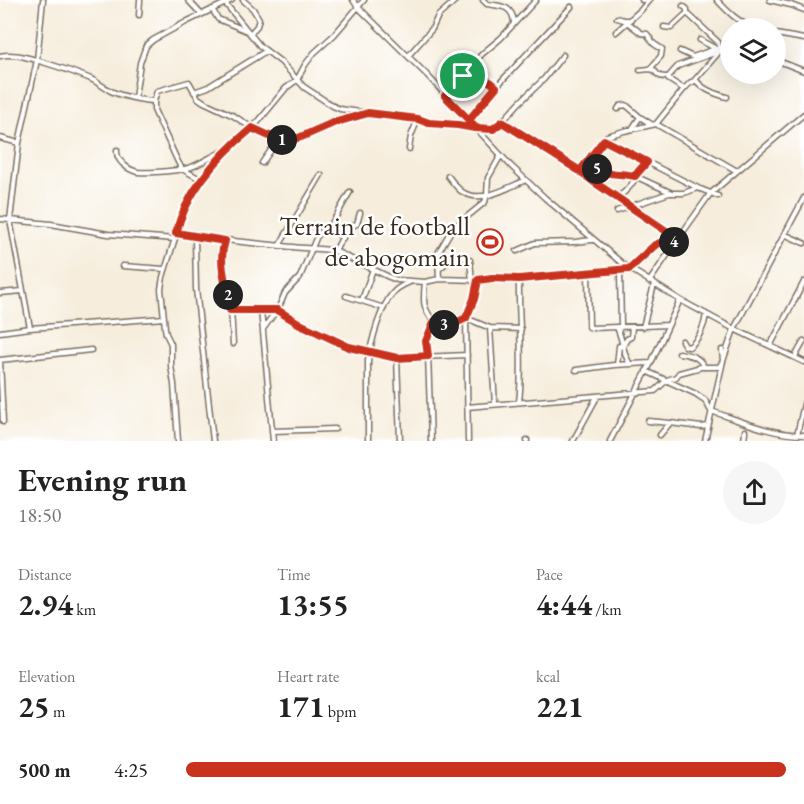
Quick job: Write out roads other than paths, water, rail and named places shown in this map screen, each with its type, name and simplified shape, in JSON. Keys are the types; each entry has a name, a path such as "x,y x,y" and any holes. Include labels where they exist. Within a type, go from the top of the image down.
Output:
{"street":[{"path":"30,328 10,220 19,143 37,60 43,0"},
{"path":"139,15 140,0"},
{"path":"188,0 201,14"},
{"path":"135,97 140,63 146,46 201,14 232,0"},
{"path":"243,0 253,9 259,19 257,26 249,32"},
{"path":"353,0 526,180 629,269 651,284 734,329 804,362"},
{"path":"178,441 171,344 166,334 161,289 164,269 190,199 202,180 228,150 252,128 280,93 295,81 314,53 334,35 364,0"},
{"path":"408,56 432,28 438,16 456,0"},
{"path":"483,0 487,4 500,5 509,10 513,14 514,24"},
{"path":"445,96 482,54 536,0"},
{"path":"616,32 641,10 645,0"},
{"path":"717,0 735,18"},
{"path":"770,0 804,10"},
{"path":"225,3 260,46 291,72 295,81 333,106 340,109 418,119 429,123 493,129 544,79 563,55"},
{"path":"580,171 604,140 612,134 653,125 684,89 696,79 718,50 718,42 687,13 687,9 683,6"},
{"path":"469,120 496,87 571,7"},
{"path":"212,9 219,19 249,32"},
{"path":"664,27 670,28 687,13"},
{"path":"234,16 234,26"},
{"path":"617,18 628,21 662,49 661,56 650,69"},
{"path":"786,36 804,39"},
{"path":"700,40 718,50"},
{"path":"680,51 693,57 718,50"},
{"path":"640,70 654,70 661,77 668,77 678,66 718,50"},
{"path":"194,92 208,87 267,51"},
{"path":"0,56 12,55 37,60 67,69 112,92 144,101 154,101"},
{"path":"786,64 804,71"},
{"path":"463,76 486,79 496,87"},
{"path":"668,77 684,89"},
{"path":"696,79 696,83 704,89 727,97"},
{"path":"202,180 182,169 171,149 154,110 157,91 189,82 198,98 204,102 278,140 301,137 333,123 368,113"},
{"path":"618,109 626,105 639,117 737,171"},
{"path":"643,327 651,284 677,240 710,194 804,114"},
{"path":"632,129 639,117"},
{"path":"409,149 411,136 418,119"},
{"path":"502,122 580,171 677,240"},
{"path":"0,138 19,143"},
{"path":"262,163 278,140"},
{"path":"604,140 718,196"},
{"path":"117,150 119,160 134,170 147,172 194,166 219,152 228,150"},
{"path":"439,279 438,253 453,229 485,202 488,178 501,155"},
{"path":"588,161 603,172 635,176 672,193"},
{"path":"618,197 634,183 635,176 647,162"},
{"path":"279,246 321,175"},
{"path":"448,176 463,192 474,197 487,195 526,180"},
{"path":"617,211 672,193 684,193 698,188"},
{"path":"327,230 350,192"},
{"path":"705,441 723,362 734,329 804,198"},
{"path":"335,251 348,227 357,224 360,213"},
{"path":"0,219 51,224 108,234 175,239"},
{"path":"263,329 277,310 285,293 300,277 317,236 325,228 343,238"},
{"path":"176,233 225,241 325,249 335,251 397,280 425,282 439,279 519,279 620,271 629,269 655,245 677,240"},
{"path":"784,234 804,243"},
{"path":"195,237 196,289 213,441"},
{"path":"517,251 535,243 593,240"},
{"path":"225,241 222,262 233,344"},
{"path":"439,269 448,261 468,258 472,280"},
{"path":"123,266 164,269"},
{"path":"362,300 373,269"},
{"path":"620,271 621,327 618,330 630,364"},
{"path":"588,273 589,327 668,325"},
{"path":"519,279 522,377 519,402"},
{"path":"396,290 397,280"},
{"path":"468,441 466,318 474,299 478,280"},
{"path":"368,441 369,352 388,300 396,290 411,281"},
{"path":"425,282 423,304 434,322 439,325 452,325 466,318 490,328 520,329"},
{"path":"770,346 804,282"},
{"path":"0,293 23,291"},
{"path":"346,296 384,308"},
{"path":"610,441 651,363 680,300"},
{"path":"230,310 277,310 300,324 349,347 397,358 467,355"},
{"path":"261,310 273,441"},
{"path":"682,341 685,346 689,347 694,344 706,321 706,314"},
{"path":"0,332 164,318"},
{"path":"431,441 426,341 434,322"},
{"path":"617,364 620,346 623,346 631,337 632,327"},
{"path":"490,328 495,404"},
{"path":"795,357 804,341"},
{"path":"3,422 0,360 91,350"},
{"path":"467,407 655,391 679,373 704,367 719,367 723,362 722,350"},
{"path":"679,353 696,357 704,367"},
{"path":"397,358 400,441"},
{"path":"576,370 617,364 651,363"},
{"path":"646,371 705,400 711,411 764,429 804,435"},
{"path":"573,441 597,396"},
{"path":"797,435 804,404"},
{"path":"648,421 701,428 708,426"},
{"path":"660,435 670,423"},
{"path":"272,431 334,429"},
{"path":"744,441 745,431"}],"place":[{"name":"Terrain de football de abogomain","path":"490,242"}]}
